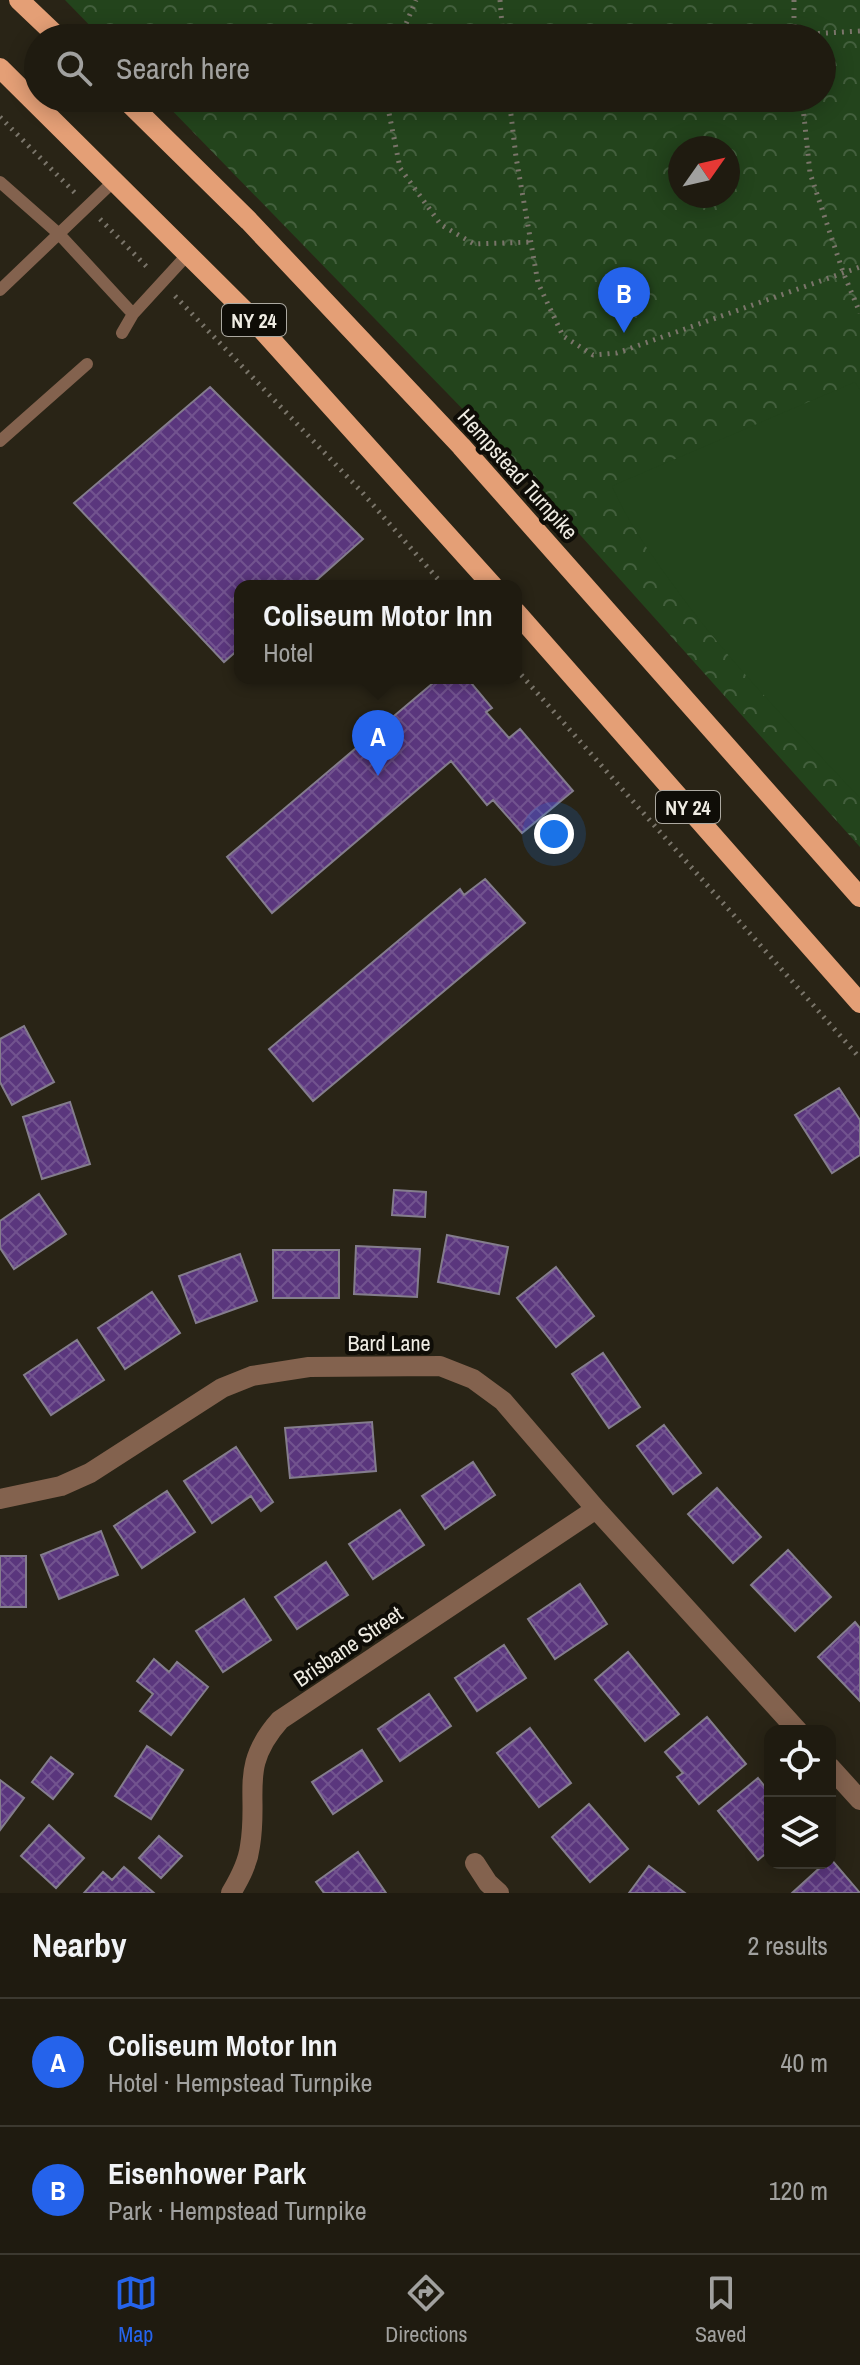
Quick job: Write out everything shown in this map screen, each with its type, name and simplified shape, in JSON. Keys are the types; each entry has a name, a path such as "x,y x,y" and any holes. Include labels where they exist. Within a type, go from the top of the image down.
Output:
{"main road":[{"path":"19,0 44,24"},
{"name":"NY 24","path":"0,68 24,92"},
{"name":"NY 24","path":"44,112 247,313 488,580"},
{"name":"Hempstead Turnpike","path":"138,112 249,221 451,434 860,897"},
{"name":"NY 24","path":"522,619 860,1003"}],"street":[{"name":"Bard Lane","path":"0,1499 61,1486 90,1473 222,1388 252,1376 309,1367 440,1366 473,1379 503,1401 596,1509 793,1725"},
{"name":"Brisbane Street","path":"231,1893 241,1876 250,1845 251,1777 258,1752 280,1720 596,1509"},
{"path":"836,1774 860,1800"},
{"path":"475,1863 499,1893"}],"lane":[{"path":"0,290 114,181"},
{"path":"0,182 59,234 133,314"},
{"path":"122,333 133,314 189,253"},
{"path":"0,441 87,364"}],"path":[{"path":"406,24 416,0"},
{"path":"500,0 502,24"},
{"path":"794,0 794,24"},
{"path":"836,33 860,31"},
{"path":"389,112 400,168 441,225 474,244 531,242"},
{"path":"511,112 538,283 563,336 593,355 617,353 860,267"},
{"path":"803,112 810,173 860,313"},
{"path":"0,117 360,490 439,580"},
{"path":"522,676 860,1058"}],"green space":[{"path":"65,0 860,0 860,847 521,469 174,112 836,112 836,24 88,24"},
{"path":"855,382 860,390 860,798 711,634 643,543 612,486"}],"building":[{"path":"210,387 363,539 317,580 234,580 234,653 224,662 74,503"},
{"path":"432,684 472,684 492,708 486,712 509,738 520,729 573,791 522,833 493,800 487,805 451,761 272,913 227,857"},
{"path":"485,879 525,923 313,1101 269,1049 460,889 464,895"},
{"path":"24,1026 54,1082 12,1105 0,1082 0,1039"},
{"path":"839,1088 860,1120 860,1155 832,1173 795,1115"},
{"path":"70,1102 90,1164 42,1179 23,1117"},
{"path":"394,1190 426,1192 425,1217 392,1215"},
{"path":"39,1194 66,1234 14,1269 0,1248 0,1221"},
{"path":"447,1235 508,1247 499,1294 438,1282"},
{"path":"356,1246 420,1249 417,1297 354,1294"},
{"path":"273,1250 339,1250 339,1298 273,1298"},
{"path":"240,1254 257,1301 196,1323 179,1276"},
{"path":"556,1267 594,1316 556,1347 517,1298"},
{"path":"152,1292 180,1333 125,1369 98,1328"},
{"path":"77,1340 104,1380 51,1415 24,1375"},
{"path":"603,1353 640,1407 609,1428 572,1374"},
{"path":"372,1422 376,1471 290,1478 285,1428"},
{"path":"664,1425 701,1473 673,1494 637,1446"},
{"path":"236,1447 273,1502 261,1511 251,1496 212,1523 184,1481"},
{"path":"473,1462 495,1495 445,1529 422,1496"},
{"path":"717,1488 761,1537 733,1563 688,1514"},
{"path":"167,1491 195,1532 142,1568 114,1526"},
{"path":"400,1510 424,1545 373,1579 349,1544"},
{"path":"101,1531 118,1575 59,1599 41,1555"},
{"path":"788,1550 831,1597 795,1631 751,1585"},
{"path":"0,1556 26,1556 26,1607 0,1607"},
{"path":"326,1562 348,1595 297,1629 275,1597"},
{"path":"580,1584 607,1624 555,1659 528,1619"},
{"path":"244,1599 271,1640 223,1672 196,1631"},
{"path":"855,1622 860,1628 860,1701 818,1657"},
{"path":"504,1645 526,1678 477,1711 455,1678"},
{"path":"628,1652 679,1714 645,1741 595,1680"},
{"path":"154,1659 169,1672 177,1662 208,1687 171,1735 140,1711 153,1694 137,1681"},
{"path":"429,1694 451,1726 400,1761 378,1729"},
{"path":"707,1717 746,1764 699,1804 677,1777 683,1773 665,1752"},
{"path":"530,1728 571,1783 539,1807 497,1753"},
{"path":"147,1746 183,1770 151,1819 115,1796"},
{"path":"362,1750 382,1781 333,1814 312,1782"},
{"path":"51,1757 73,1774 53,1799 32,1782"},
{"path":"758,1778 764,1786 764,1855 758,1860 718,1811"},
{"path":"0,1780 24,1798 0,1830"},
{"path":"589,1804 628,1849 590,1882 552,1837"},
{"path":"49,1825 84,1858 56,1888 21,1856"},
{"path":"159,1836 182,1856 161,1878 139,1858"},
{"path":"358,1852 386,1893 324,1893 316,1882"},
{"path":"836,1865 860,1893 792,1893 818,1869 836,1869"},
{"path":"649,1866 685,1893 629,1893"},
{"path":"124,1867 154,1893 84,1893 103,1872 112,1880"}],"place":[{"name":"Eisenhower Park","path":"624,333"},
{"name":"Coliseum Motor Inn","path":"378,776"}]}
